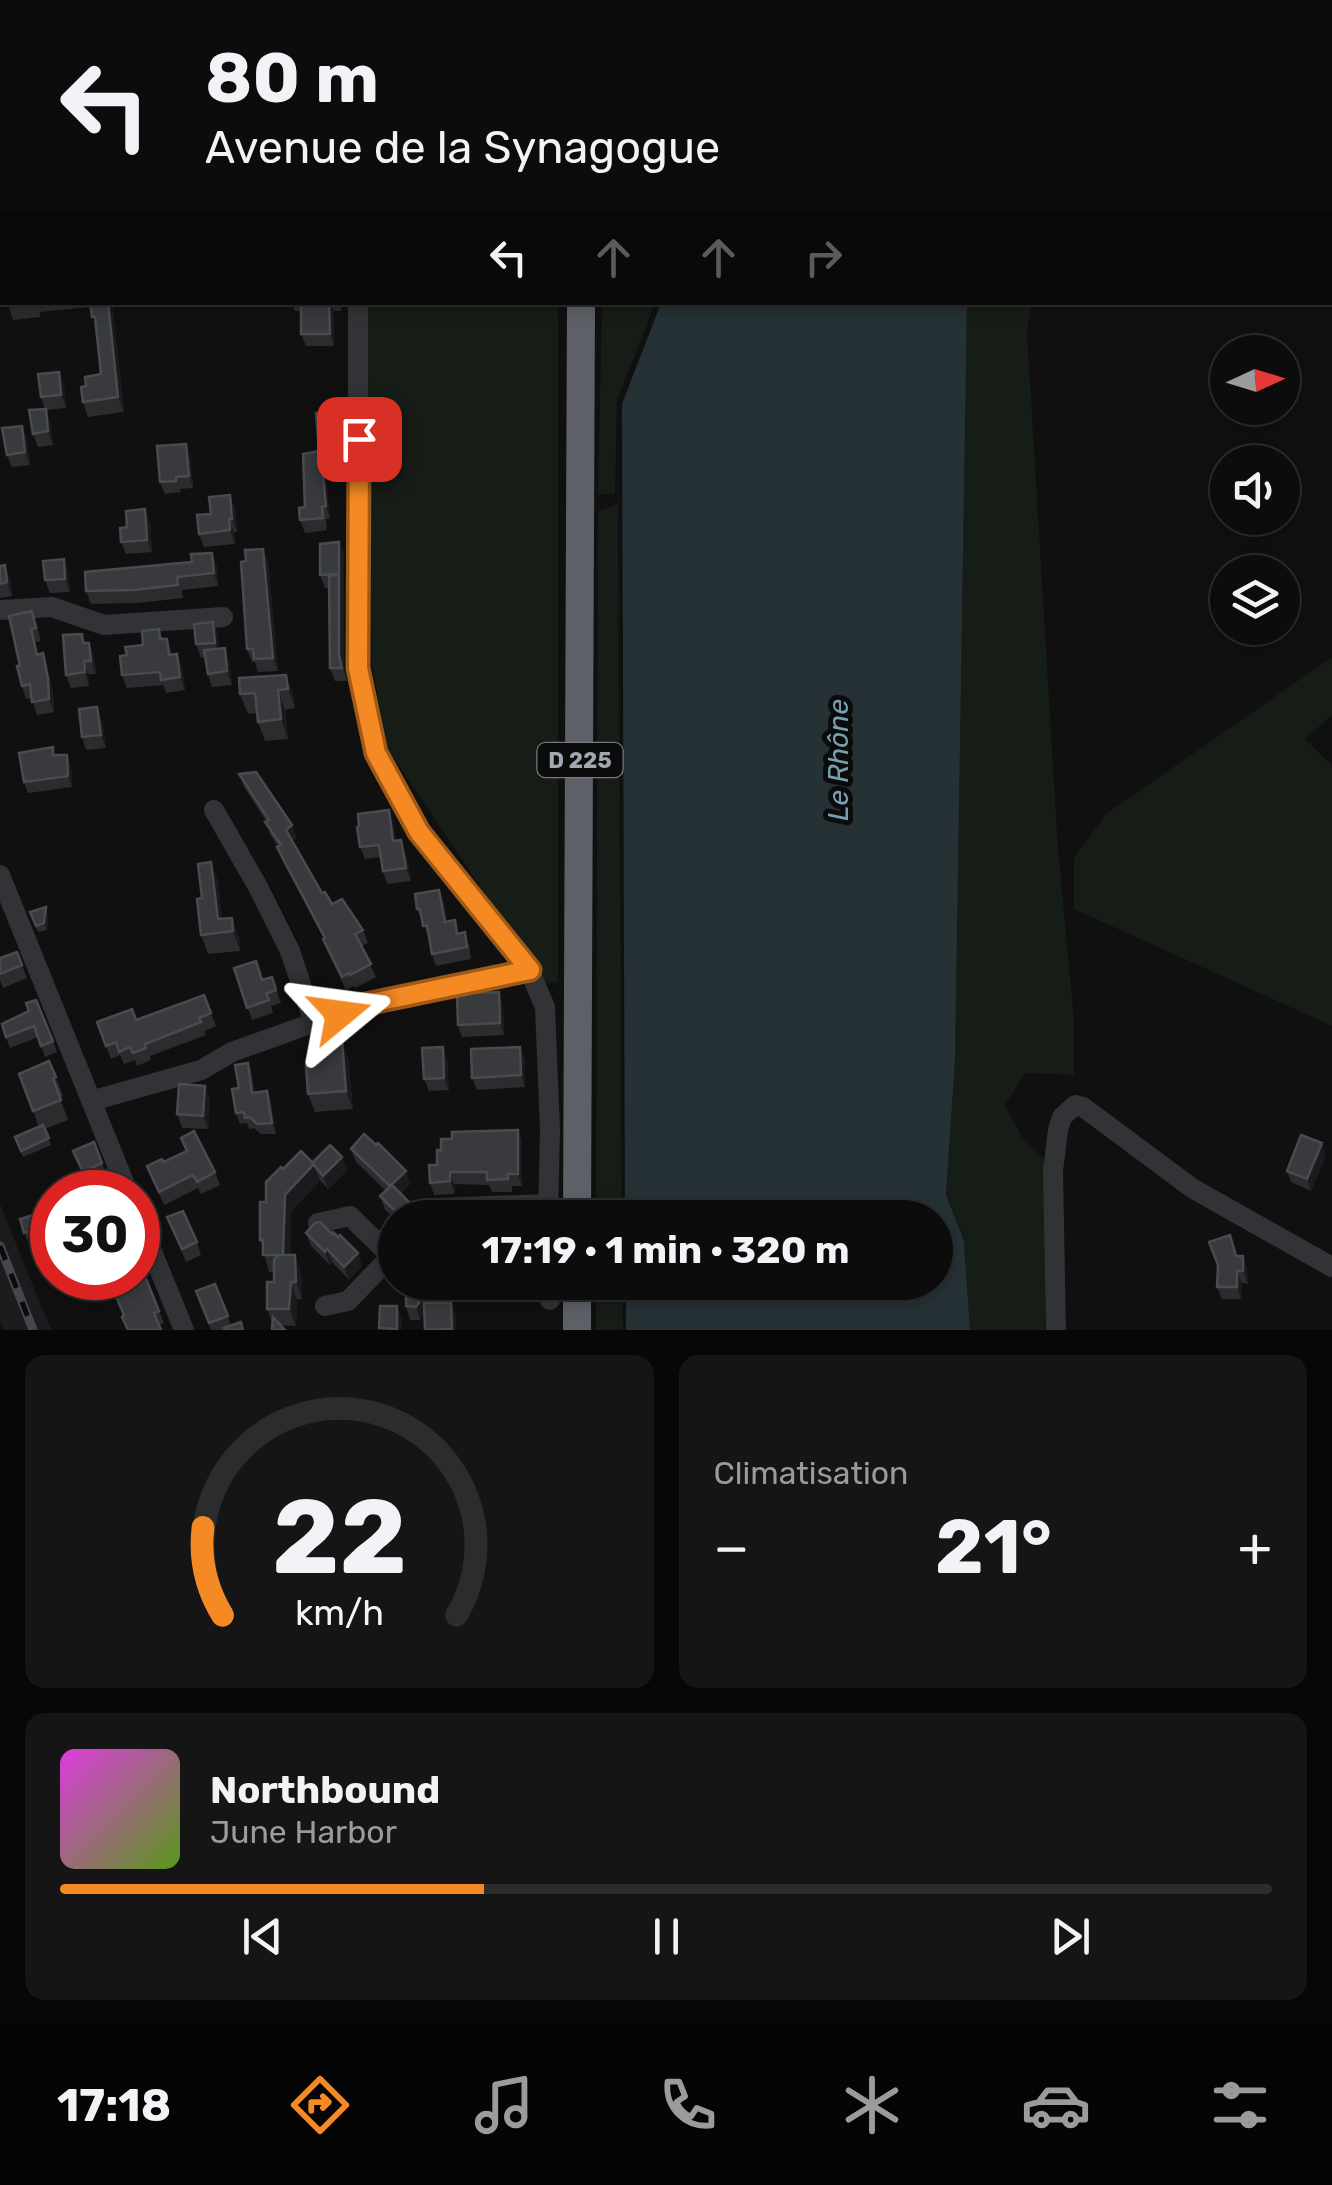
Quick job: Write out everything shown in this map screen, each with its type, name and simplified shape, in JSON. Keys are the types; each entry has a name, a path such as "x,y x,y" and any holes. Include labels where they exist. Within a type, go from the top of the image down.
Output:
{"highway":[{"name":"D 225","path":"577,1200 581,305"},
{"path":"577,1300 577,1330"}],"street":[{"path":"358,305 358,668 376,753 419,832 530,970 545,1006 548,1200"},
{"path":"0,610 52,608 104,625 223,617"},
{"path":"214,810 290,951 314,1023"},
{"path":"0,875 119,1170"},
{"path":"91,1101 200,1070 232,1052 366,1004 530,970"},
{"path":"1056,1330 1054,1171 1058,1130 1062,1118 1075,1105 1084,1107 1192,1188 1332,1267"},
{"path":"318,1223 350,1216 378,1241"},
{"path":"325,1306 348,1300 378,1269"},
{"path":"160,1271 184,1330"}],"shaded area":[{"path":"367,305 558,305 558,982 545,983 387,748 372,665"},
{"path":"602,305 654,305 617,401 615,494 598,494"},
{"path":"967,305 1032,305 1027,331 1058,848 1074,1020 1074,1075 1025,1073 1005,1105 1022,1137 1045,1160 1045,1330 970,1330 964,1241 953,1213 953,1200 946,1195 955,1059"},
{"path":"618,504 622,1200 596,1200 598,511"},
{"path":"1332,657 1332,715 1305,739 1332,766 1332,1026 1074,909 1074,857 1106,814"},
{"path":"0,1204 30,1278 30,1300 39,1300 51,1330 4,1330 0,1321"},
{"path":"596,1300 622,1300 623,1330 596,1330"}],"water":[{"name":"Le Rhône","path":"660,305 967,305 955,1059 948,1200 625,1200 622,404"},
{"path":"953,1213 964,1241 970,1330 626,1330 626,1300 953,1300"}],"building":[{"path":"90,305 108,305 118,397 83,402 81,387 86,386 85,377 101,374"},
{"path":"301,305 329,305 330,334 301,334"},
{"path":"59,372 61,395 41,397 38,374"},
{"path":"46,409 48,431 33,434 29,410"},
{"path":"340,412 339,465 322,466 326,506 322,507 323,518 300,520 299,508 305,507 303,454 319,451 316,413"},
{"path":"22,426 25,452 7,455 2,428"},
{"path":"186,444 189,476 160,482 157,446"},
{"path":"230,495 230,530 199,534 197,515 211,514 209,497"},
{"path":"145,509 147,540 121,542 120,528 127,527 126,511"},
{"path":"339,542 339,574 320,575 320,544"},
{"path":"263,549 273,658 254,659 253,649 247,649 241,562 246,561 245,550"},
{"path":"212,553 214,573 177,577 178,585 86,591 85,572 192,562 191,554"},
{"path":"64,559 65,579 45,580 43,561"},
{"path":"5,565 7,582 0,584 0,566"},
{"path":"339,575 342,668 330,668 329,576"},
{"path":"32,611 36,628 31,629 37,655 43,653 49,699 32,702 30,684 22,686 9,616"},
{"path":"213,622 215,643 196,644 194,624"},
{"path":"159,629 160,639 167,639 169,655 177,654 180,677 161,680 160,672 122,675 120,656 127,655 125,647 143,645 142,631"},
{"path":"82,634 83,643 89,643 91,661 84,661 85,672 66,675 63,635"},
{"path":"225,648 227,671 208,674 204,650"},
{"path":"286,675 288,689 278,690 281,719 258,722 255,693 240,694 239,678"},
{"path":"97,707 101,735 82,737 79,709"},
{"path":"53,747 53,755 67,755 68,776 24,782 19,753"},
{"path":"256,772 292,825 286,830 322,893 332,904 342,899 363,930 355,934 371,964 342,977 277,847 281,845 265,822 269,820 239,774"},
{"path":"389,810 393,841 401,840 406,868 383,871 379,845 360,847 358,814"},
{"path":"211,862 218,919 232,918 233,931 201,935 198,864"},
{"path":"439,890 445,922 455,920 457,934 465,932 467,947 432,954 427,925 423,926 415,894"},
{"path":"46,907 44,923 36,926 30,912"},
{"path":"17,952 22,965 0,974 0,958"},
{"path":"256,961 262,980 272,977 276,990 266,994 269,1000 247,1008 234,968"},
{"path":"499,992 500,1023 458,1025 457,994"},
{"path":"204,995 211,1013 199,1018 201,1022 145,1044 146,1048 133,1053 130,1047 119,1052 116,1042 106,1046 97,1022 132,1009 136,1020"},
{"path":"36,1000 53,1041 41,1046 34,1026 6,1037 2,1024 29,1011 26,1003"},
{"path":"342,1040 346,1091 308,1094 306,1066 308,1061 321,1060 320,1041"},
{"path":"443,1047 444,1078 424,1079 422,1048"},
{"path":"520,1047 521,1075 472,1078 471,1049"},
{"path":"49,1061 61,1100 33,1111 19,1074"},
{"path":"248,1063 252,1093 267,1091 272,1123 257,1124 250,1117 245,1118 244,1112 236,1113 232,1089 239,1088 235,1065"},
{"path":"179,1084 205,1086 203,1116 177,1114"},
{"path":"43,1125 49,1138 21,1151 15,1137"},
{"path":"518,1130 518,1174 507,1174 508,1179 487,1180 487,1172 450,1172 450,1181 430,1183 429,1165 437,1165 441,1139 452,1139 452,1132"},
{"path":"194,1131 215,1172 197,1182 193,1175 160,1192 160,1170 149,1170 147,1166 187,1151 181,1138"},
{"path":"364,1134 406,1171 390,1186 351,1149"},
{"path":"1301,1135 1322,1143 1307,1179 1287,1171"},
{"path":"94,1142 102,1163 82,1170 73,1151"},
{"path":"330,1145 342,1157 323,1176 312,1163"},
{"path":"301,1151 314,1164 285,1195 283,1255 263,1255 260,1202 266,1202 266,1182"},
{"path":"392,1185 407,1200 384,1200 380,1196"},
{"path":"183,1211 197,1242 182,1249 167,1217"},
{"path":"30,1216 30,1231 24,1233 20,1219"},
{"path":"320,1222 358,1253 344,1267 306,1233"},
{"path":"1230,1235 1236,1256 1243,1256 1243,1271 1237,1271 1237,1287 1217,1287 1218,1265 1209,1242"},
{"path":"278,1255 295,1255 296,1282 291,1282 289,1309 267,1309 267,1282 274,1282 274,1260"},
{"path":"215,1284 228,1316 209,1323 196,1291"},
{"path":"118,1300 155,1300 159,1311 154,1313 161,1330 128,1330"},
{"path":"406,1300 419,1300 416,1307 406,1306"},
{"path":"451,1302 452,1329 425,1330 424,1303"},
{"path":"380,1306 397,1306 397,1329 379,1328"},
{"path":"273,1317 285,1330 272,1330"},
{"path":"241,1322 243,1330 224,1328"}],"railway":[{"path":"0,1246 33,1330"}],"route":[{"path":"340,1014 366,1004 530,970 419,832 376,753 358,668 359,439"}]}
